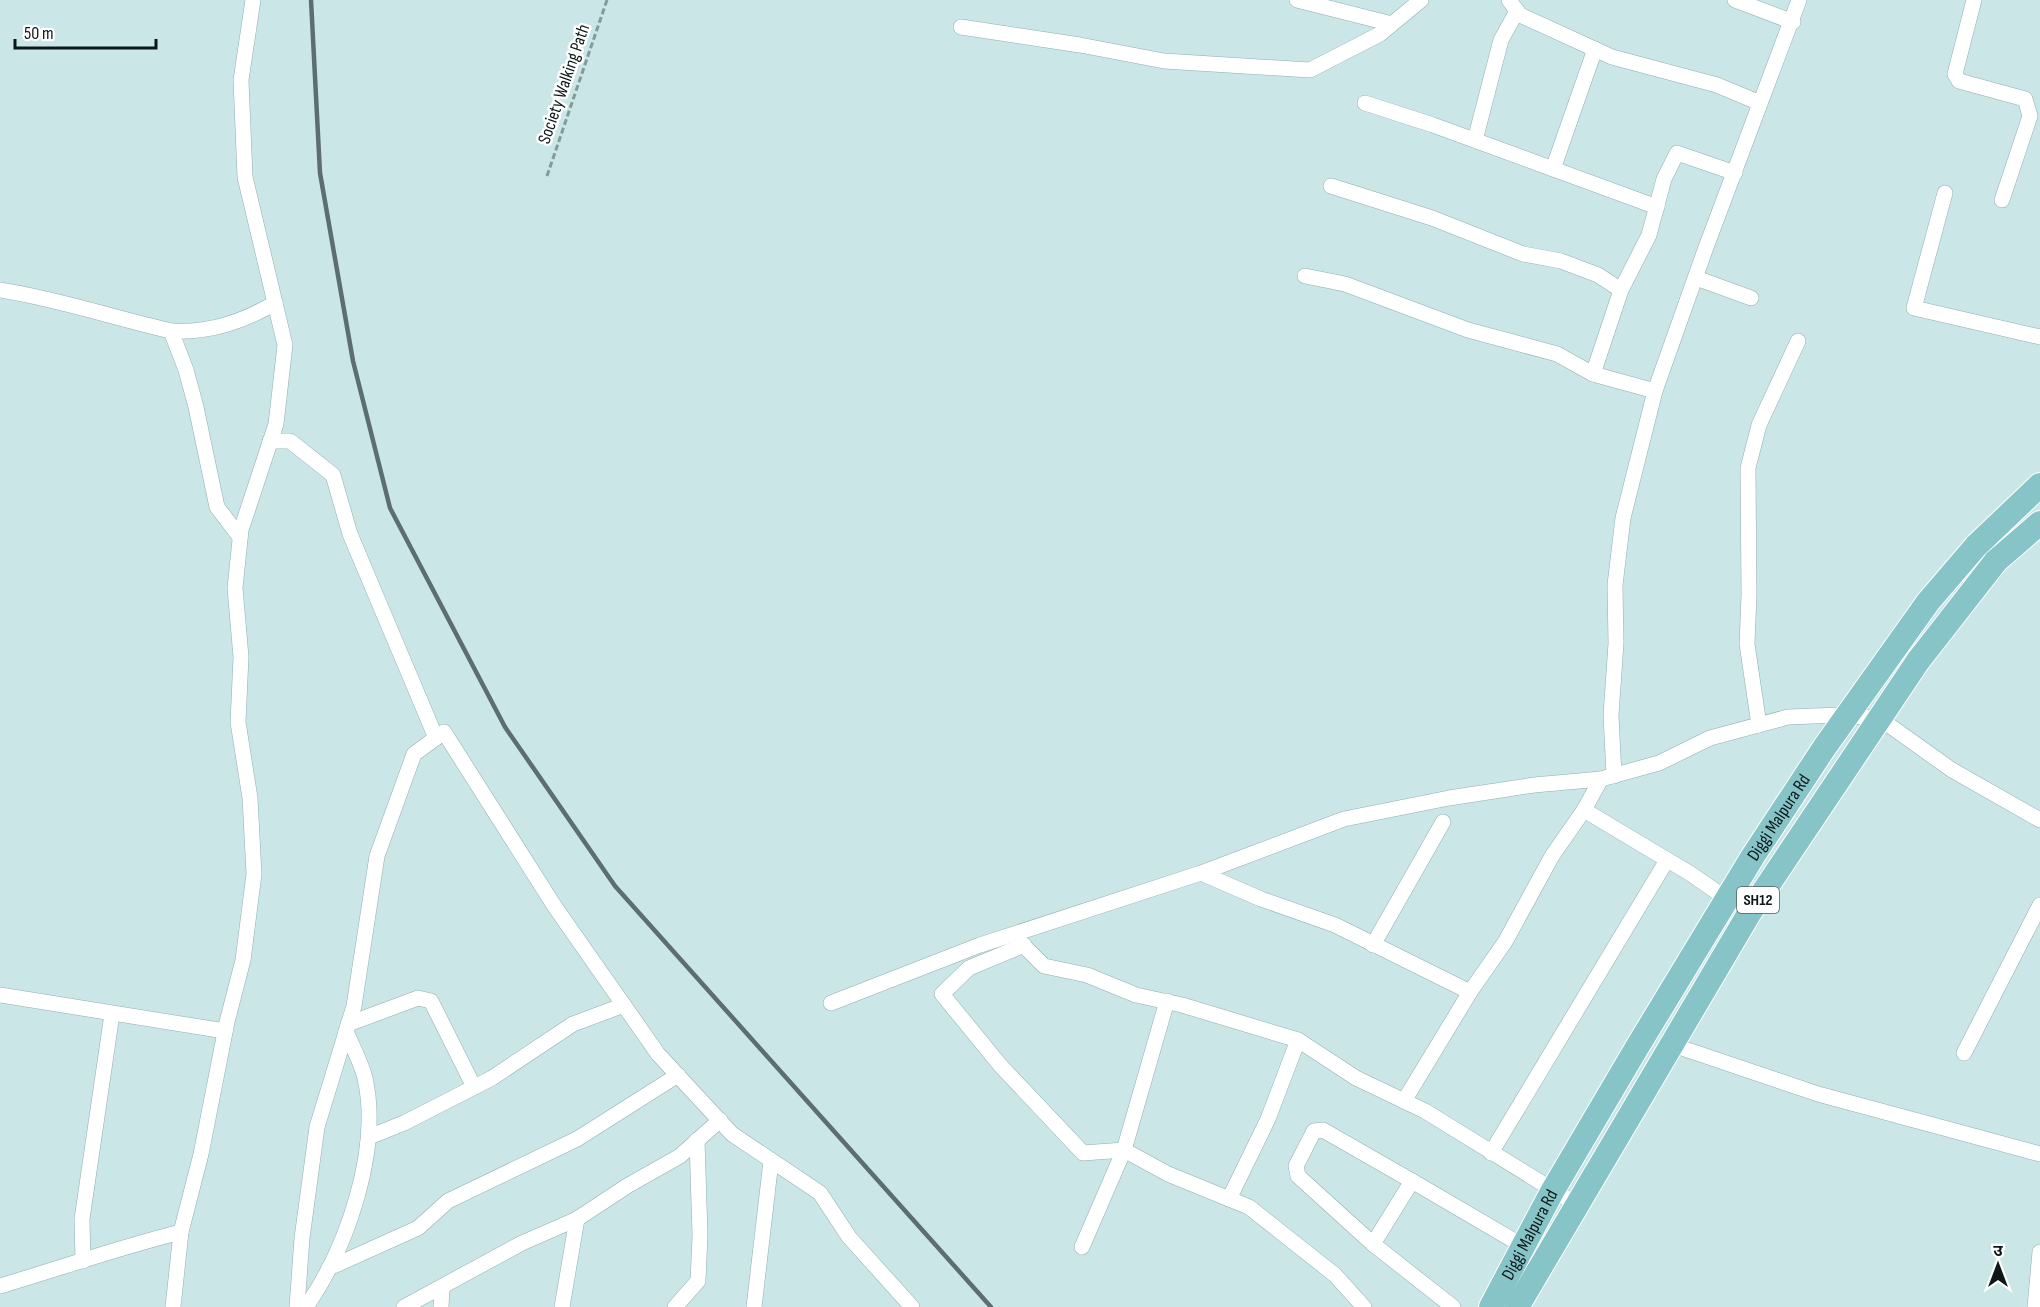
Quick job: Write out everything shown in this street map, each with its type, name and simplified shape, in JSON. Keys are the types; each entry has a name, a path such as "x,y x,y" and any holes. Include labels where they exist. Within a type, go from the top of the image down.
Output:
{"main road":[{"name":"Diggi Malpura Rd","path":"1491,1307 1553,1190 1727,899 1811,767 1928,602 1976,546 2040,484"},
{"name":"Diggi Malpura Rd","path":"1517,1307 1579,1206 1670,1044 1750,912 1879,718 1918,661 1996,561 2040,523"}],"street":[{"path":"173,1307 181,1232 201,1154 225,1031 243,960 254,874 250,798 238,722 241,657 235,588 240,537 276,424 285,345 244,177 241,80 253,0"},
{"path":"1297,0 1317,3 1392,24"},
{"path":"961,27 1080,45 1164,62 1310,70 1380,34 1421,0"},
{"path":"1735,0 1793,22"},
{"path":"1404,1101 1470,992 1505,942 1552,856 1608,778 1616,644 1615,585 1623,518 1655,392 1760,104 1793,22 1799,0"},
{"path":"1974,0 1955,74 1959,81 2025,99 2029,106 2030,116 2002,200"},
{"path":"1513,5 1520,15 1612,57 1717,85 1760,104"},
{"path":"1474,140 1501,40 1513,5"},
{"path":"1553,169 1595,49"},
{"path":"1365,103 1657,207"},
{"path":"1593,374 1621,290 1649,235 1664,179 1677,153 1735,173"},
{"path":"1331,186 1432,218 1523,254 1561,261 1598,275 1621,290"},
{"path":"1945,193 1914,308 2040,337"},
{"path":"1305,276 1345,284 1468,330 1557,354 1593,374 1655,392"},
{"path":"1696,278 1751,298"},
{"path":"0,290 42,297 86,311 171,330 198,332 227,326 275,303"},
{"path":"171,330 191,388 218,507 240,537"},
{"path":"1759,725 1747,644 1748,468 1759,425 1798,341"},
{"path":"270,441 290,441 333,475 350,534 436,738"},
{"path":"1364,1307 1326,1268 1249,1207 1168,1174 1124,1150 1083,1153 1000,1065 942,994 969,968 1018,940 1344,819 1511,788 1608,778 1659,763 1710,738 1788,717 1879,718 1952,770 2040,820"},
{"path":"297,1307 302,1238 317,1127 355,997 377,856 414,754 444,732 555,907 658,1054 732,1134 820,1193 849,1237 912,1307"},
{"path":"1584,810 1727,899"},
{"path":"1373,945 1443,822"},
{"path":"1491,1153 1667,860"},
{"path":"1201,873 1261,899 1335,925 1470,992"},
{"path":"1964,1053 2040,905"},
{"path":"2025,934 2040,940"},
{"path":"1018,940 1044,966 1087,975 1136,995 1167,1001 1298,1040 1356,1078 1404,1101 1579,1206"},
{"path":"831,1003 980,945 1018,940"},
{"path":"0,995 225,1031"},
{"path":"347,1027 418,998 426,998 431,1001 474,1087"},
{"path":"1082,1247 1124,1150 1167,1001"},
{"path":"369,1137 404,1123 474,1087 573,1024 624,1005"},
{"path":"83,1262 82,1220 112,1014"},
{"path":"306,1307 323,1283 354,1208 369,1137 365,1077 347,1027"},
{"path":"1229,1199 1268,1119 1298,1040"},
{"path":"1670,1044 1818,1094 2040,1154"},
{"path":"329,1268 418,1228 448,1201 577,1139 678,1075"},
{"path":"404,1307 522,1243 577,1219 627,1186 680,1156 720,1120"},
{"path":"1454,1307 1373,1244 1298,1176 1296,1166 1314,1131 1323,1130 1522,1246"},
{"path":"675,1307 698,1281 700,1235 697,1140"},
{"path":"754,1307 771,1161"},
{"path":"1373,1244 1412,1181"},
{"path":"562,1307 577,1219"},
{"path":"0,1286 83,1262 125,1246 181,1232"},
{"path":"2035,1307 2040,1252"},
{"path":"441,1307 442,1288"}],"path":[{"name":"Society Walking Path","path":"547,176 607,0"}],"railway":[{"path":"311,0 320,173 353,361 390,508 505,727 615,886 991,1307"}]}
